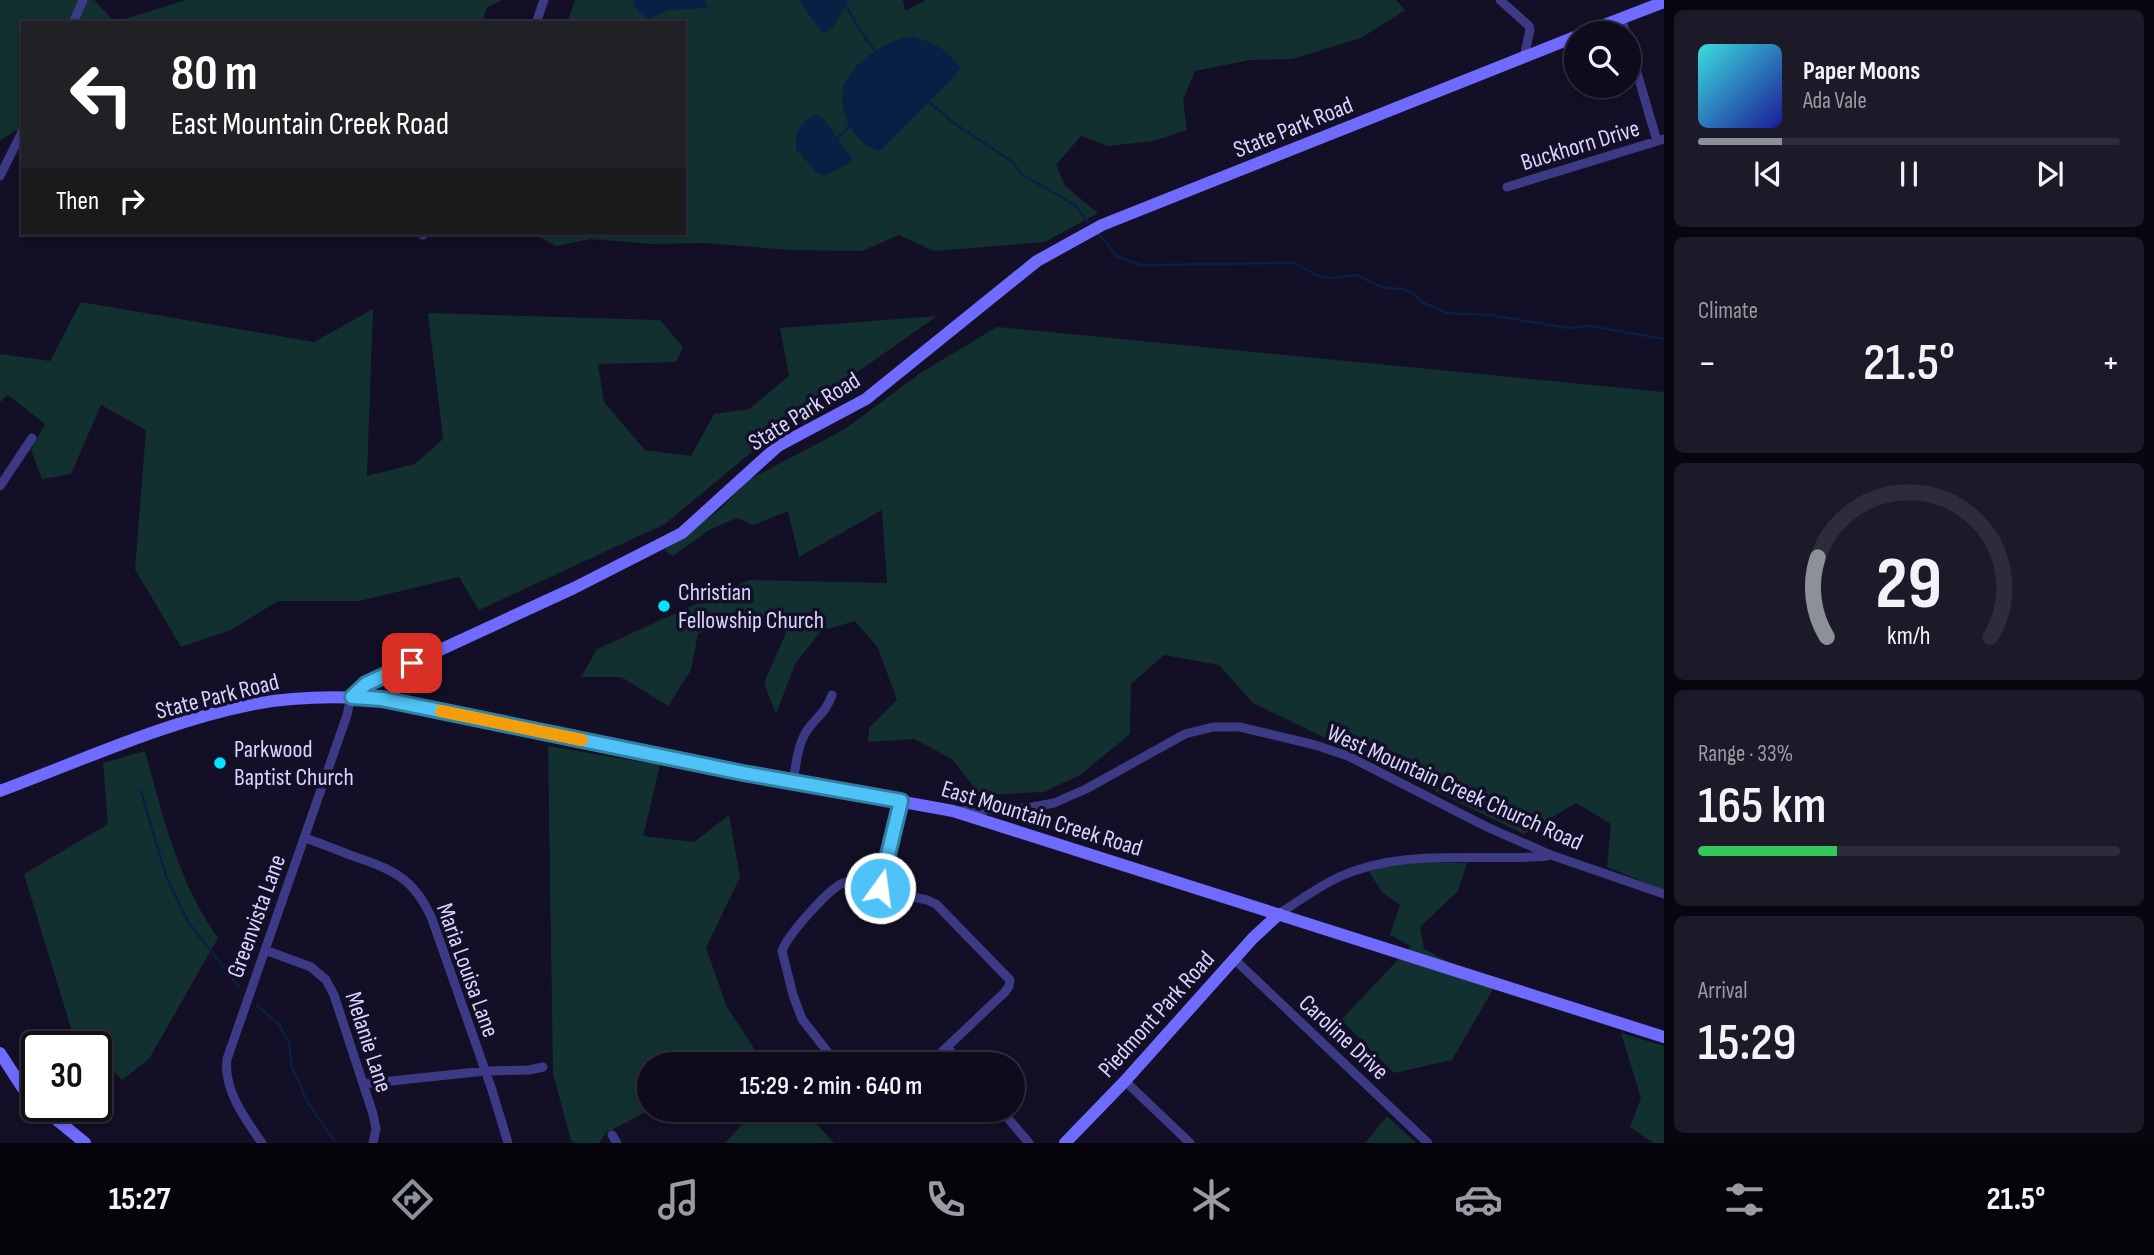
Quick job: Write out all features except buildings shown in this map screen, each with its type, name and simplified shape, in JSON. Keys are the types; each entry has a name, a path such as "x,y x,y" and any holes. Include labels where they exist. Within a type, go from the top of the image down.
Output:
{"street":[{"path":"74,21 83,0"},
{"path":"537,21 544,0"},
{"path":"1500,0 1529,26 1524,57"},
{"path":"1613,21 1664,2"},
{"name":"State Park Road","path":"0,791 142,737 223,712 283,699 352,697 366,684 574,588 682,533 778,446 866,399 1015,278 1074,239 1102,225 1564,41"},
{"path":"1641,82 1660,140"},
{"path":"0,176 21,134"},
{"name":"Buckhorn Drive","path":"1507,187 1660,140"},
{"path":"0,486 32,438"},
{"path":"793,782 801,743 807,730 827,709 832,695"},
{"name":"East Mountain Creek Road","path":"352,697 382,699 793,782 953,811 1664,1037"},
{"name":"Greenvista Lane","path":"262,1143 231,1091 226,1077 226,1065 352,697"},
{"name":"West Mountain Creek Church Road","path":"953,811 1027,808 1055,803 1086,789 1185,734 1213,727 1240,727 1348,756 1487,827 1551,855 1664,894"},
{"path":"880,888 901,801"},
{"name":"Maria Louisa Lane","path":"304,838 388,868 415,889 432,919 508,1143"},
{"path":"1279,914 1340,877 1388,862 1432,857 1524,858 1551,855"},
{"path":"827,1052 802,1019 782,951 787,940 836,886 851,882 936,904 1010,980 1005,992 942,1052"},
{"name":"Piedmont Park Road","path":"1065,1143 1125,1081 1234,959 1279,914"},
{"name":"Melanie Lane","path":"265,950 311,967 326,980 334,995 375,1121 373,1143"},
{"name":"Caroline Drive","path":"1234,959 1428,1143"},
{"path":"947,1047 951,1052"},
{"path":"0,1053 4,1070 21,1087"},
{"path":"363,1084 543,1067"},
{"path":"1125,1081 1189,1143"},
{"path":"60,1122 85,1143"},
{"path":"1011,1122 1029,1143"}],"green space":[{"path":"0,0 94,0 114,21 21,21 21,128 0,140"},
{"path":"186,0 503,0 487,7 483,21 118,21"},
{"path":"575,0 903,0 905,11 926,0 1396,0 1405,10 1361,38 1292,59 1250,60 1195,71 1183,100 1187,130 1153,141 1108,146 1081,136 1056,165 1065,186 1098,213 1045,242 934,251 899,235 862,251 790,250 705,243 651,244 591,239 556,246 535,235 686,235 686,21 568,21"},
{"path":"81,302 314,342 373,309 367,476 415,464 443,439 428,313 660,320 683,347 676,362 598,364 604,402 645,450 691,456 714,414 749,409 789,376 780,328 937,316 795,416 665,524 479,610 459,577 359,601 278,601 231,630 181,647 135,569 146,430 101,405 71,474 42,479 31,450 45,424 8,395 0,402 0,354 50,361"},
{"path":"997,327 1664,392 1664,890 1607,867 1611,824 1576,803 1524,834 1253,703 1219,665 1164,655 1131,684 1130,734 1080,775 1044,792 980,795 952,759 914,739 868,742 869,728 897,700 878,648 855,621 821,631 795,664 776,714 764,683 786,633 755,613 730,618 698,634 691,670 668,706 621,677 581,677 597,649 749,580 887,583 882,510 799,557 788,511 753,525 737,518 711,529 673,556 664,550 718,511 750,479 845,429 922,372"},
{"path":"548,746 660,765 643,836 694,842 729,815 740,877 706,948 727,1007 756,1052 637,1052 637,1117 606,1133 599,1143 574,1143 571,1140 553,1074"},
{"path":"145,751 173,848 192,894 218,938 149,1059 122,1080 112,1070 112,1031 74,1031 71,1028 24,874 108,824 103,763"},
{"path":"1403,862 1467,863 1458,891 1420,927 1424,949 1495,986 1452,1060 1394,1073 1341,1020 1411,946 1390,935 1400,905 1382,892 1367,869"},
{"path":"1621,1033 1664,1046 1664,1143 1653,1143 1630,1127 1641,1098"},
{"path":"1387,1116 1416,1143 1365,1143"},
{"path":"744,1122 815,1122 834,1143 725,1143"}],"water":[{"path":"633,0 705,0 708,8 669,10 648,19 634,6"},
{"path":"799,0 848,0 835,25 823,34"},
{"path":"913,36 939,46 961,67 880,151 863,142 851,128 843,107 844,85 863,60 883,46"},
{"path":"816,115 823,118 852,158 850,163 824,176 816,172 796,149 800,128"}],"waterway":[{"path":"843,0 875,51"},
{"path":"929,102 955,124 1011,161 1023,175 1075,205 1088,222"},
{"path":"837,138 850,126"},
{"path":"1098,233 1118,257 1141,265 1295,263 1316,275 1331,278 1356,275 1384,288 1403,289 1424,303 1447,313 1490,315 1568,328 1591,326 1664,339"},
{"path":"141,791 166,876 188,922 239,987"},
{"path":"257,1006 278,1023 289,1042 292,1067 308,1103 336,1143"}],"slow traffic":[{"path":"441,711 582,740"}],"place":[{"name":"Christian Fellowship Church","path":"664,606"},
{"name":"Parkwood Baptist Church","path":"220,763"}],"route":[{"path":"412,663 366,684 352,697 382,699 743,773 901,801 880,888"}]}
